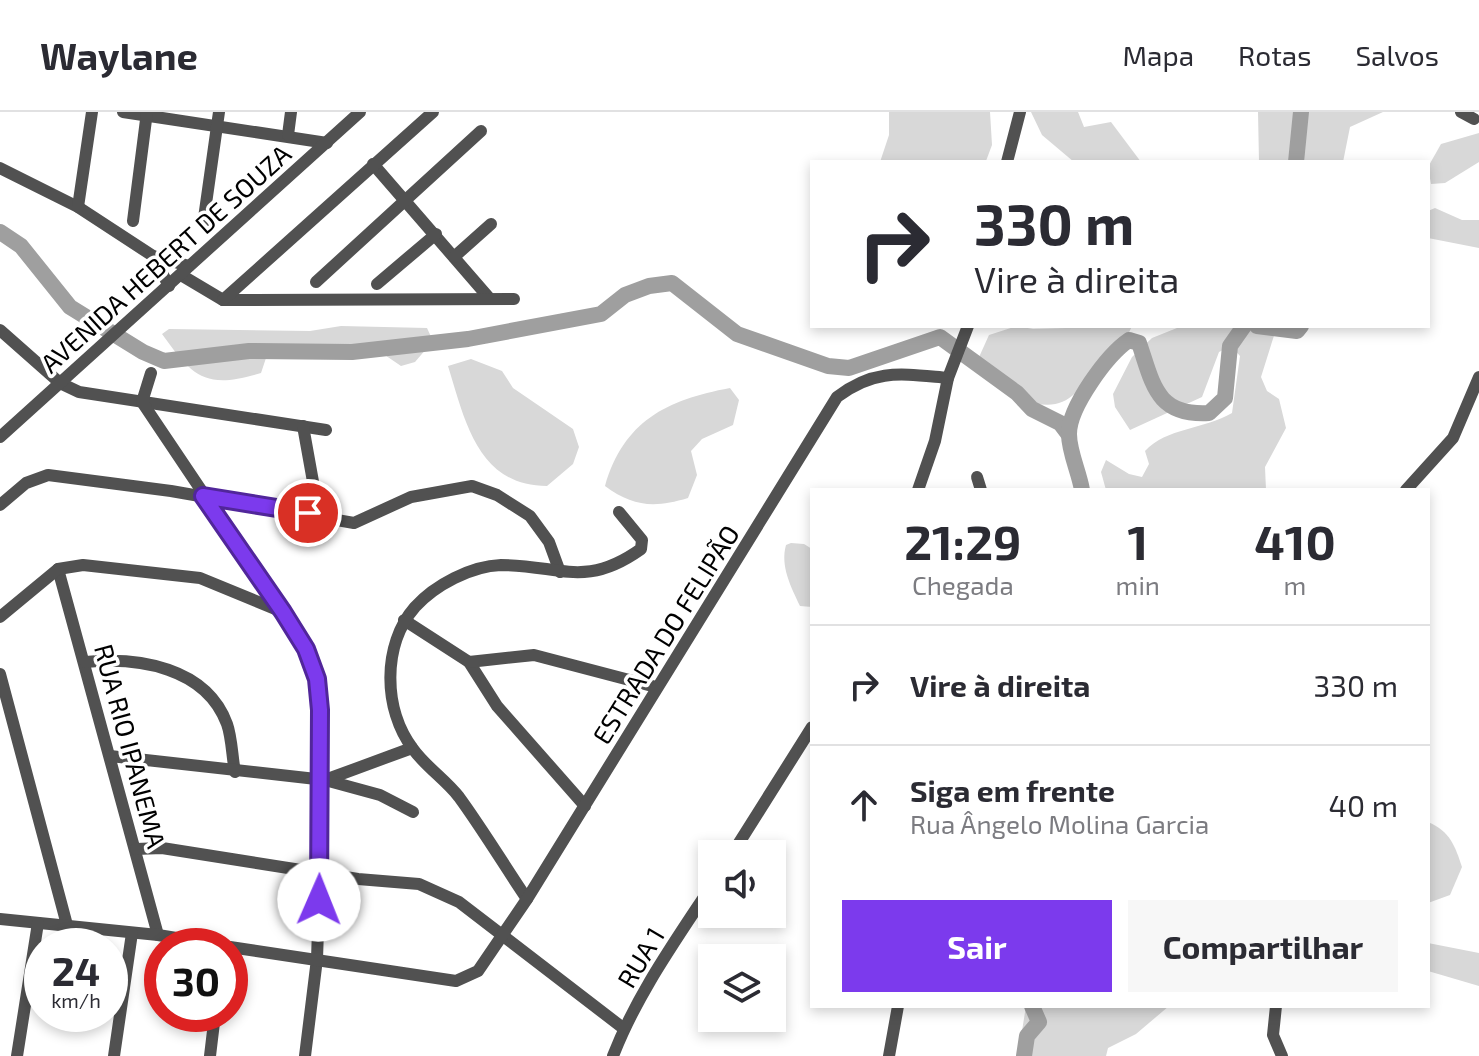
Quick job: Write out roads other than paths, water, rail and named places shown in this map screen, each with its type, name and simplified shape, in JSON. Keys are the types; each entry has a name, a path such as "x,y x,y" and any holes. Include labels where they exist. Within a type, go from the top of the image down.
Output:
{"street":[{"path":"78,207 92,112"},
{"path":"123,112 218,129 288,135 327,143"},
{"path":"203,225 219,112"},
{"path":"288,135 291,112"},
{"name":"AVENIDA HEBERT DE SOUZA","path":"0,437 360,112"},
{"path":"223,300 433,112"},
{"path":"1008,160 1020,112"},
{"path":"1461,112 1474,119"},
{"path":"133,221 147,114"},
{"path":"316,282 405,197 481,131"},
{"path":"373,164 405,197 490,299"},
{"path":"0,168 78,207 153,256 185,270 223,300 514,299"},
{"path":"454,257 491,224"},
{"path":"377,284 436,234"},
{"path":"153,256 169,286"},
{"path":"919,488 935,441 949,373 967,329"},
{"path":"0,330 60,383 79,392 326,430"},
{"path":"142,402 151,373"},
{"name":"ESTRADA DO FELIPÃO","path":"317,959 456,981 478,971 527,899 837,397 860,379 892,373 949,373"},
{"path":"1408,488 1453,438 1479,377"},
{"path":"142,402 283,612 306,649 317,679 320,710 320,870 317,959 306,1056"},
{"path":"303,426 319,515"},
{"path":"0,505 26,483 48,475 203,496 354,523 411,497 472,486 497,495 530,516 549,542 560,572"},
{"path":"527,899 457,795 412,748 394,710 390,686 392,655 404,620 422,599 447,581 500,565 584,574 598,571 641,549 642,540 619,512"},
{"path":"0,617 58,569 83,565 200,578 283,612"},
{"path":"233,589 250,566"},
{"name":"RUA RIO IPANEMA","path":"58,569 86,662 156,928"},
{"path":"404,620 469,662 497,706 585,806"},
{"path":"469,662 534,655 656,687"},
{"path":"86,662 133,661 197,683 215,699 228,725 235,772"},
{"path":"0,674 67,925"},
{"path":"741,840 810,730"},
{"path":"321,779 412,748"},
{"path":"110,756 321,779 380,795 413,812"},
{"path":"136,849 162,848 320,870 358,879 419,884 455,899 623,1028"},
{"name":"RUA 1","path":"613,1056 623,1028 698,907"},
{"path":"0,919 144,934"},
{"path":"17,1056 38,923"},
{"path":"114,1056 132,933"},
{"path":"248,949 317,959"},
{"path":"889,1056 898,1008"},
{"path":"1276,1008 1273,1035 1282,1056"},
{"path":"210,1056 213,1032"}],"waterway":[{"path":"1296,160 1301,112"},
{"path":"0,232 21,246 70,307 143,352 164,361 249,351 352,352 468,339 601,314 625,295 649,286 672,283 737,334 828,366 849,368 940,337 1017,393 1032,409 1060,423 1069,435"},
{"path":"1081,488 1071,448 1071,423 1091,382 1120,347 1129,340 1139,343 1153,384 1167,403 1191,413 1209,413 1225,398 1230,346 1243,328"},
{"path":"1273,328 1297,331 1299,328"},
{"path":"1024,1056 1027,1036 1039,1022 1033,1008"}]}
